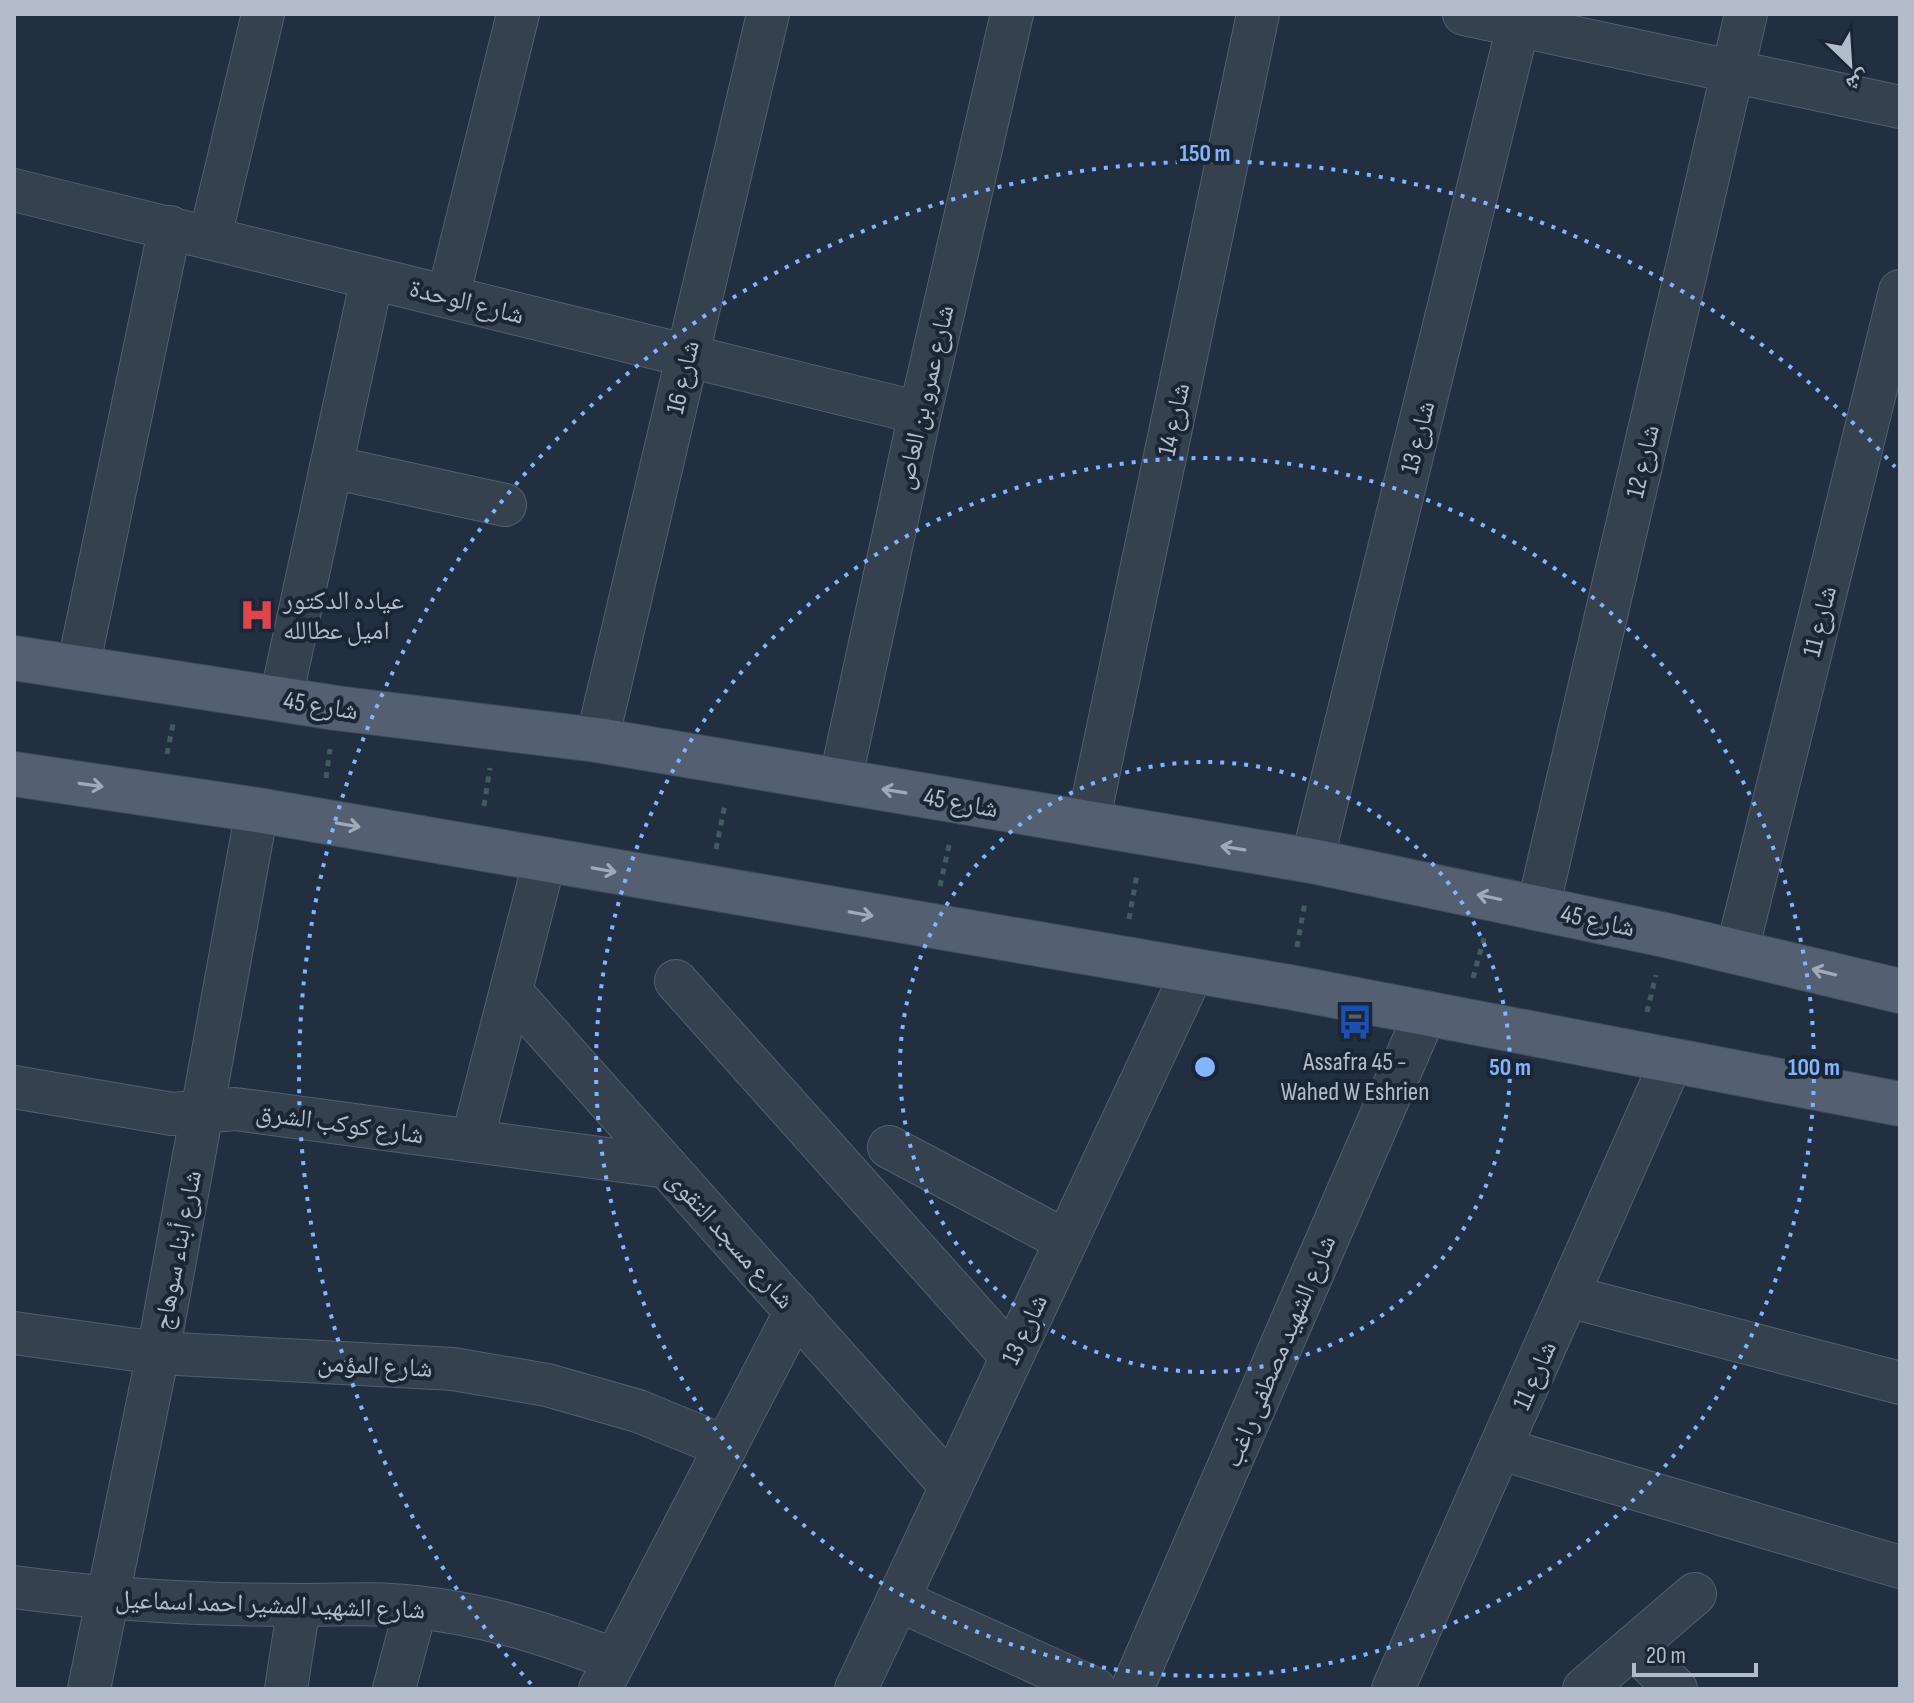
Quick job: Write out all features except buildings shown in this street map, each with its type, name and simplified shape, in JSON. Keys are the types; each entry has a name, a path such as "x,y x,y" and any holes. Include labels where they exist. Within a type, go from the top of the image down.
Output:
{"main road":[{"name":"شارع 45","path":"14,658 336,708 597,740 1312,861 1665,935 1900,991"},
{"path":"14,774 320,820 1289,987 1900,1104"}],"street":[{"path":"78,668 190,232 263,14"},
{"path":"448,297 518,14"},
{"name":"شارع 16","path":"597,740 768,14"},
{"name":"شارع عمرو بن العاص","path":"840,782 920,413 1012,14"},
{"name":"شارع 14","path":"1088,823 1258,14"},
{"path":"1464,14 1519,20 1900,107"},
{"name":"شارع 12","path":"1538,908 1746,14"},
{"name":"شارع 13","path":"1312,861 1519,20"},
{"name":"شارع الوحدة","path":"14,190 920,413"},
{"path":"281,698 372,278"},
{"name":"شارع 11","path":"1737,951 1900,291"},
{"path":"331,467 505,505"},
{"name":"شارع أبناء سوهاج","path":"89,1689 158,1353 257,810"},
{"path":"472,1141 545,859"},
{"name":"شارع 13","path":"856,1689 1193,971"},
{"path":"676,981 1011,1356"},
{"name":"شارع مسجد التقوى","path":"512,993 950,1485"},
{"name":"شارع الشهيد مصطفى راغب","path":"1132,1689 1444,1016"},
{"name":"شارع 11","path":"1393,1689 1568,1296 1655,1056"},
{"name":"شارع كوكب الشرق","path":"14,1087 172,1114 235,1109 667,1167"},
{"path":"889,1147 1066,1241"},
{"path":"1568,1296 1900,1383"},
{"path":"607,1675 796,1311"},
{"name":"شارع المؤمن","path":"14,1333 158,1353 453,1369 547,1385 623,1407 726,1447"},
{"path":"1501,1449 1900,1567"},
{"name":"شارع الشهيد المشير احمد اسماعيل","path":"14,1587 108,1597 416,1607 484,1618 551,1636 607,1675"},
{"path":"1584,1689 1695,1594"},
{"path":"898,1600 1095,1689"},
{"path":"286,1689 299,1605"},
{"path":"394,1689 416,1607"},
{"path":"1633,1647 1676,1689"}],"path":[{"path":"160,796 180,684"},
{"path":"320,820 336,708"},
{"path":"477,847 497,728"},
{"path":"708,888 734,763"},
{"path":"932,926 958,801"},
{"path":"1122,960 1145,833"},
{"path":"1289,987 1312,861"},
{"path":"1444,1016 1494,898"},
{"path":"1655,1056 1665,935"}],"place":[{"name":"عياده الدكتور اميل عطالله","path":"257,615"},
{"name":"Assafra 45 - Wahed W Eshrien","path":"1355,1022"}]}
